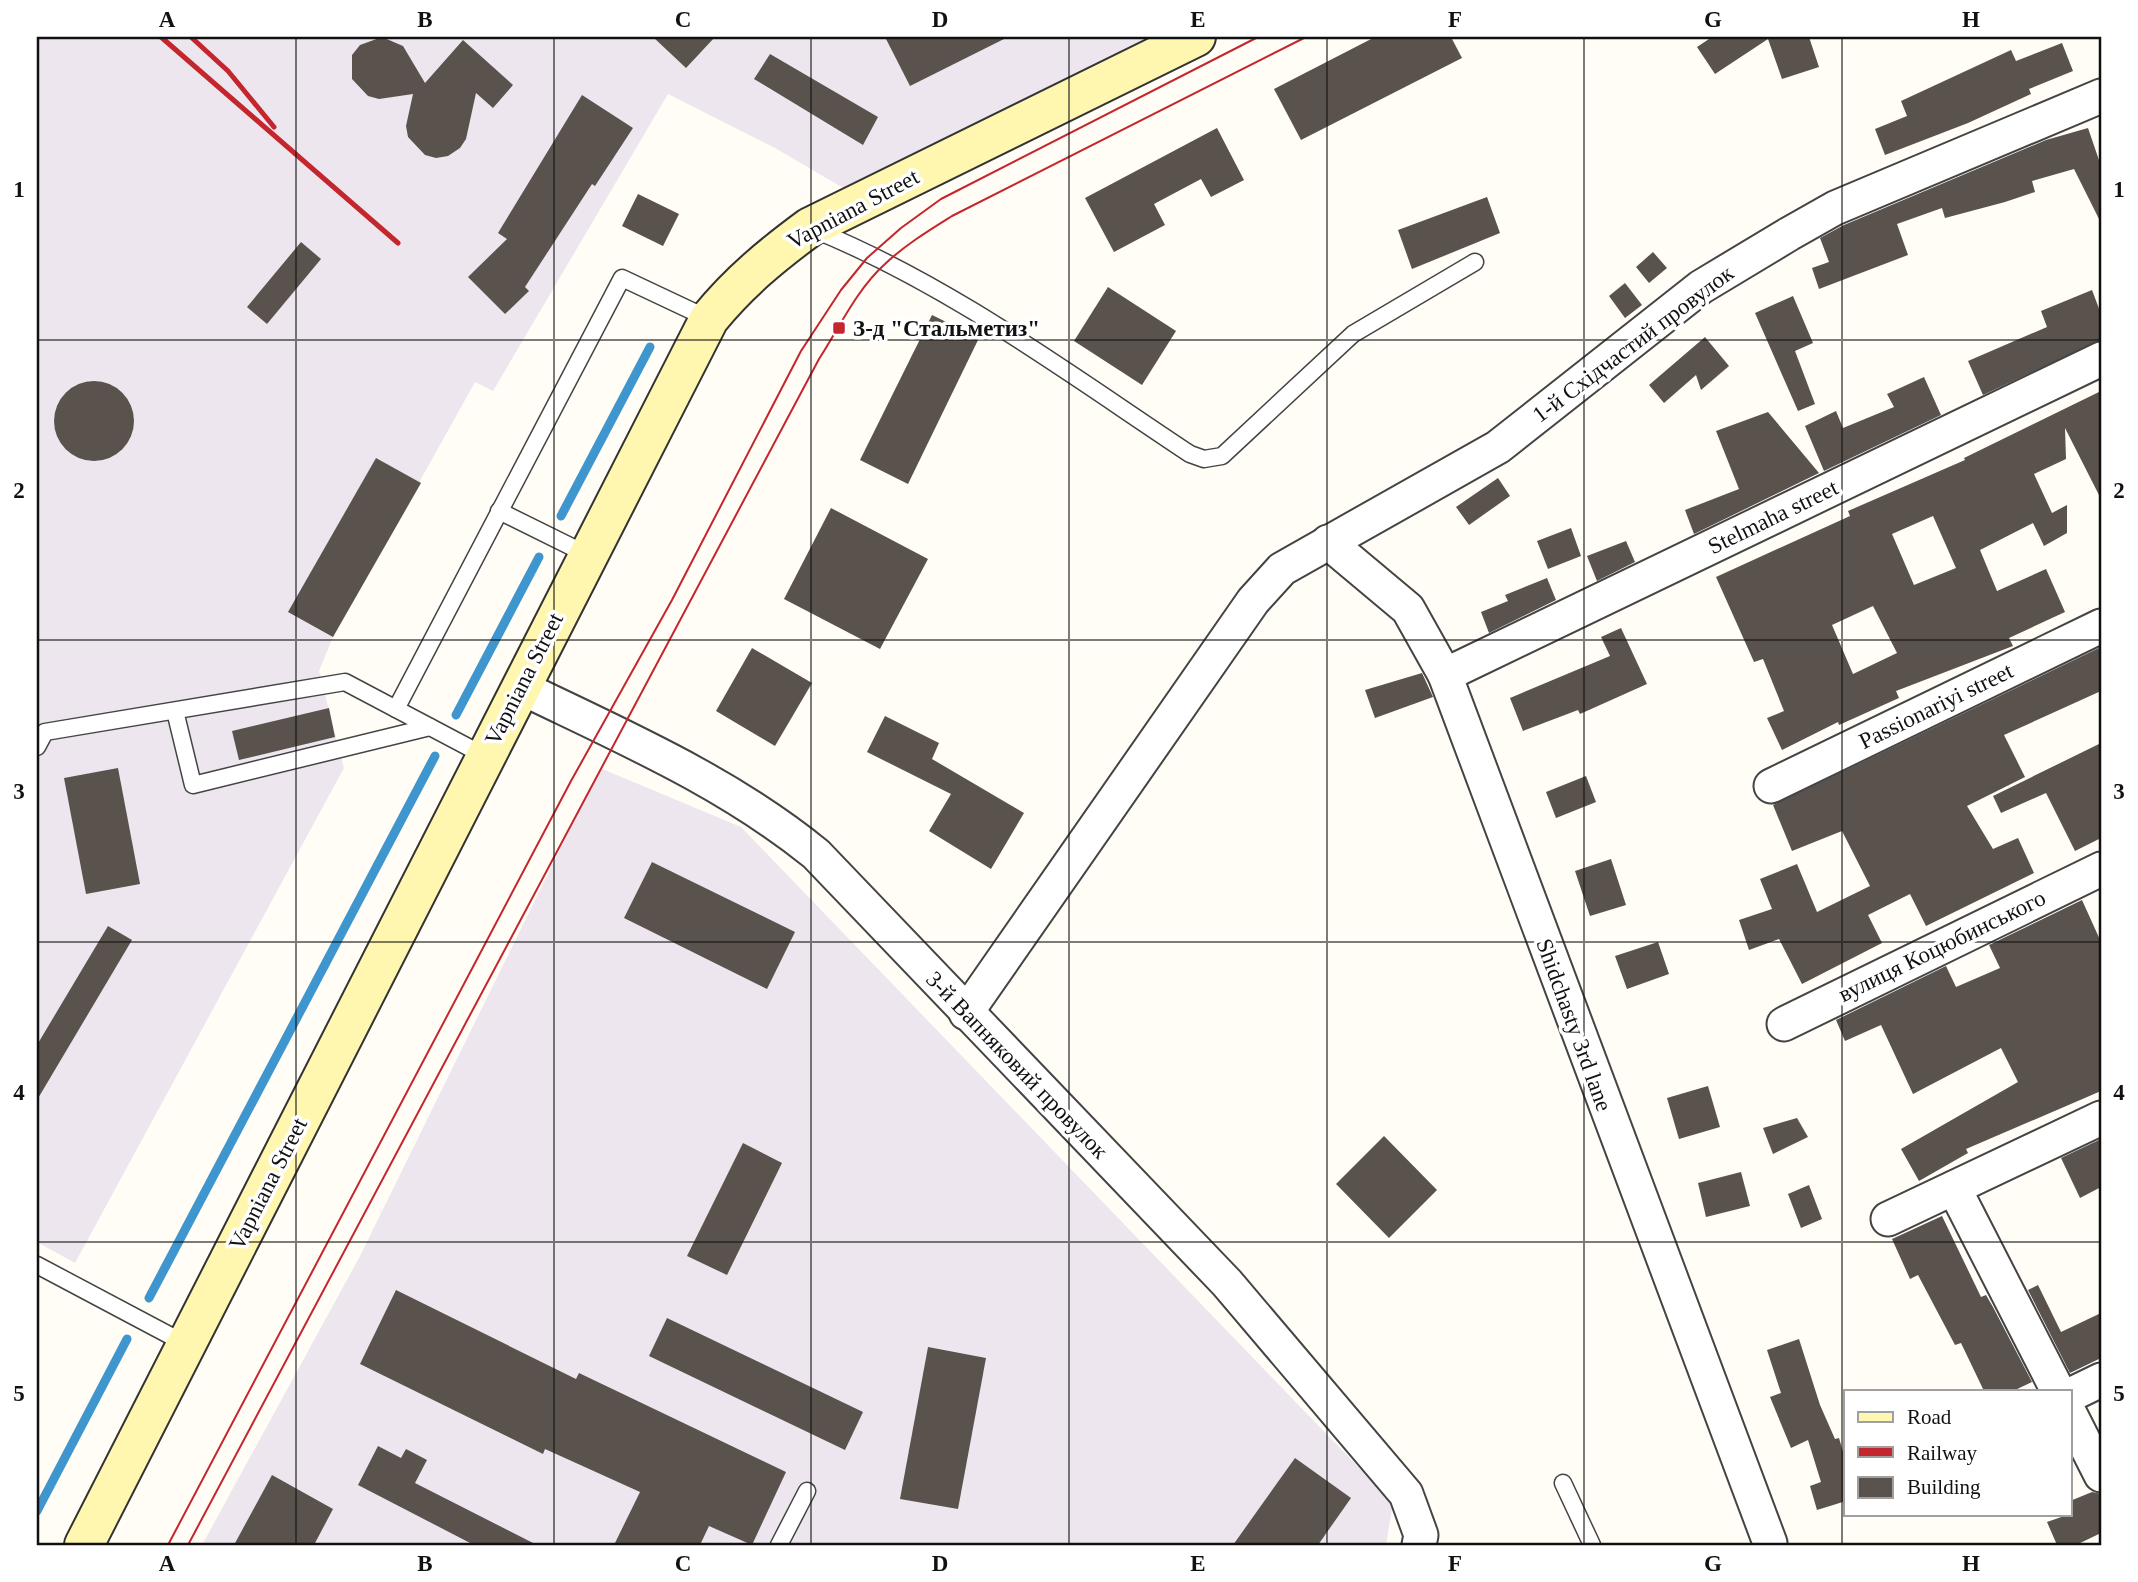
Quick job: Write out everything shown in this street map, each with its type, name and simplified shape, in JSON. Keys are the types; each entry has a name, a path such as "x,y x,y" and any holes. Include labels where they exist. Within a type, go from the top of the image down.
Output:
{"street":[{"name":"Vapniana Street","path":"84,1545 709,319 741,281 810,227 1196,37"},
{"name":"1-й Східчастий провулок","path":"966,1013 1253,601 1282,569 1498,447 1701,287 1789,234 1835,208 2101,96"},
{"name":"Stelmaha street","path":"1445,675 2101,359"},
{"name":"Shidchasty 3rd lane","path":"1328,542 1408,609 1445,675 1769,1543"},
{"name":"Passionariyi street","path":"1771,786 2101,626"},
{"name":"3-й Вапняковий провулок","path":"520,687 662,755 769,816 816,854 1227,1283 1406,1494 1421,1535 1419,1545"},
{"name":"вулиця Коцюбинського","path":"1784,1024 2101,869"},
{"path":"1888,1219 2101,1118"},
{"path":"1954,1188 2057,1390"},
{"path":"2072,1394 2101,1380"},
{"path":"2072,1418 2101,1475"}],"lane":[{"path":"810,227 888,262 988,320 1190,454 1204,459 1222,456 1353,334 1475,262"},
{"path":"396,709 621,278 709,319"},
{"path":"499,512 588,555"},
{"path":"37,747 45,733 345,682 485,756"},
{"path":"175,711 192,785 430,727"},
{"path":"37,1265 186,1344"},
{"path":"1563,1483 1592,1545"},
{"path":"779,1545 807,1491"}],"shaded area":[{"path":"37,37 1157,37 845,189 775,148 668,94 493,391 475,382 333,637 319,671 344,768 75,1263 37,1242"},
{"path":"600,768 741,827 1393,1503 1386,1545 202,1545 360,1256"}],"building":[{"path":"382,37 403,46 425,83 463,40 513,85 493,108 476,93 466,139 460,148 448,156 436,158 425,155 408,137 406,126 413,94 379,99 368,96 352,79 352,55 360,45"},
{"path":"653,37 715,37 686,68"},
{"path":"885,37 1008,37 910,86"},
{"path":"1375,37 1451,37 1462,58 1301,140 1274,89"},
{"path":"1712,37 1809,37 1819,67 1782,79 1768,39 1715,74 1697,47"},
{"path":"2062,43 2073,71 2029,89 2031,94 1968,123 1885,155 1875,129 1907,116 1901,101 2011,50 2016,61"},
{"path":"770,54 878,117 863,145 754,79"},
{"path":"582,95 633,128 595,186 592,184 525,287 529,291 505,314 468,277 507,239 498,233"},
{"path":"1217,128 1244,180 1211,197 1201,179 1154,204 1165,225 1114,252 1085,198"},
{"path":"2088,128 2101,166 2101,223 2074,169 2032,181 2035,192 2005,202 1945,218 1942,208 1897,224 1908,255 1819,289 1812,268 1829,262 1820,238 1844,225 2046,140"},
{"path":"638,194 679,214 663,246 622,226"},
{"path":"1487,197 1500,233 1412,269 1398,230"},
{"path":"301,242 321,259 267,324 247,307"},
{"path":"1653,252 1667,268 1649,283 1636,267"},
{"path":"1625,283 1642,305 1625,318 1609,296"},
{"path":"1108,287 1176,331 1142,385 1074,341"},
{"path":"2092,290 2101,314 2101,340 1983,395 1968,361 2047,327 2041,311"},
{"path":"1793,296 1813,343 1795,351 1815,404 1798,411 1755,313"},
{"path":"932,315 979,338 908,484 860,460"},
{"path":"1705,337 1729,366 1701,390 1696,375 1664,403 1649,385"},
{"path":"1924,377 1941,415 1824,471 1805,426 1836,411 1843,428 1894,407 1887,394"},
{"path":"94,381 109,384 122,393 131,406 134,421 131,436 122,449 109,458 94,461 79,458 66,449 57,436 54,421 57,406 66,393 79,384"},
{"path":"2101,391 2101,499 2065,428 2066,459 2034,474 2052,513 2067,505 2067,533 2044,546 2033,523 1980,550 1997,591 2046,569 2065,612 2009,638 2013,646 1896,691 1899,698 1839,725 1838,722 1782,750 1767,718 1784,711 1763,659 1754,662 1716,577 1850,516 1848,511 1965,460 1964,458","holes":["1933,516 1956,568 1914,585 1892,534","1873,606 1897,653 1853,674 1832,625"]},
{"path":"1768,412 1819,473 1694,534 1685,510 1739,489 1716,431"},
{"path":"376,458 421,483 333,637 288,612"},
{"path":"1498,478 1510,496 1469,525 1456,507"},
{"path":"831,508 928,559 880,649 784,599"},
{"path":"1571,528 1581,556 1548,569 1537,541"},
{"path":"1626,541 1635,562 1597,581 1587,556"},
{"path":"1547,578 1556,600 1489,633 1481,612 1508,601 1505,595"},
{"path":"1621,628 1647,684 1580,714 1578,710 1523,731 1510,698 1610,656 1601,637"},
{"path":"2101,647 2101,691 2004,735 2025,777 1967,806 1993,849 2018,838 2034,873 1926,926 1910,894 1868,915 1882,943 1802,984 1779,939 1749,950 1739,920 1772,909 1760,879 1797,864 1817,912 1870,886 1842,831 1792,851 1773,805"},
{"path":"752,648 812,683 775,746 716,711"},
{"path":"1422,673 1433,697 1375,718 1365,690"},
{"path":"329,708 335,737 239,760 232,731"},
{"path":"885,716 939,743 932,759 1024,813 991,869 929,831 951,794 867,752"},
{"path":"2101,743 2101,838 2075,851 2046,793 2001,813 1993,796"},
{"path":"118,768 140,884 86,894 64,778"},
{"path":"1586,776 1596,802 1556,818 1546,792"},
{"path":"1611,859 1626,905 1590,916 1575,871"},
{"path":"652,862 795,932 767,989 624,918"},
{"path":"2082,900 2101,942 2101,1091 1966,1149 1968,1153 1919,1181 1901,1149 2018,1082 2001,1048 1913,1094 1881,1025 1845,1041 1836,1020 1946,966 1956,987 2000,968 1989,945"},
{"path":"108,926 132,940 37,1100 37,1045"},
{"path":"1658,942 1669,974 1627,989 1615,956"},
{"path":"1708,1086 1720,1127 1679,1139 1667,1098"},
{"path":"1797,1118 1808,1137 1773,1154 1763,1128"},
{"path":"1384,1136 1437,1190 1389,1238 1336,1184"},
{"path":"2101,1139 2101,1187 2080,1198 2061,1158"},
{"path":"743,1143 782,1163 727,1275 687,1256"},
{"path":"1741,1172 1750,1206 1706,1217 1698,1183"},
{"path":"1809,1185 1822,1219 1801,1228 1788,1194"},
{"path":"1942,1216 1981,1297 1986,1295 2032,1382 2015,1390 1984,1390 1961,1343 1955,1345 1918,1275 1910,1279 1892,1239"},
{"path":"2038,1285 2061,1332 2101,1313 2101,1358 2070,1373 2028,1290"},
{"path":"396,1290 576,1379 579,1373 786,1472 752,1545 709,1526 700,1545 614,1545 640,1492 545,1449 543,1454 360,1364"},
{"path":"667,1318 863,1412 845,1450 649,1356"},
{"path":"1799,1339 1820,1405 1835,1439 1839,1438 1844,1455 1844,1502 1817,1510 1810,1486 1821,1482 1808,1440 1791,1448 1770,1397 1781,1393 1767,1350"},
{"path":"928,1347 986,1358 958,1509 900,1499"},
{"path":"378,1446 401,1458 406,1449 427,1460 415,1483 537,1545 474,1545 358,1485"},
{"path":"1295,1458 1351,1498 1318,1545 1233,1545"},
{"path":"272,1475 333,1509 314,1545 234,1545"},
{"path":"2092,1492 2101,1494 2101,1533 2076,1545 2057,1545 2047,1522 2072,1516 2072,1500"}],"waterway":[{"path":"561,516 650,347"},
{"path":"456,715 539,557"},
{"path":"149,1298 435,756"},
{"path":"37,1511 127,1339"}],"tram line":[{"path":"168,1545 571,781 672,600 801,351 841,290 867,258 901,228 941,199 1258,37"},
{"path":"188,1545 819,359 866,285 885,264 917,238 952,216 1306,37"}],"railway":[{"path":"161,37 398,243"},
{"path":"191,37 228,71 274,127"}],"place":[{"name":"З-д \"Стальметиз\"","path":"839,328"}]}
